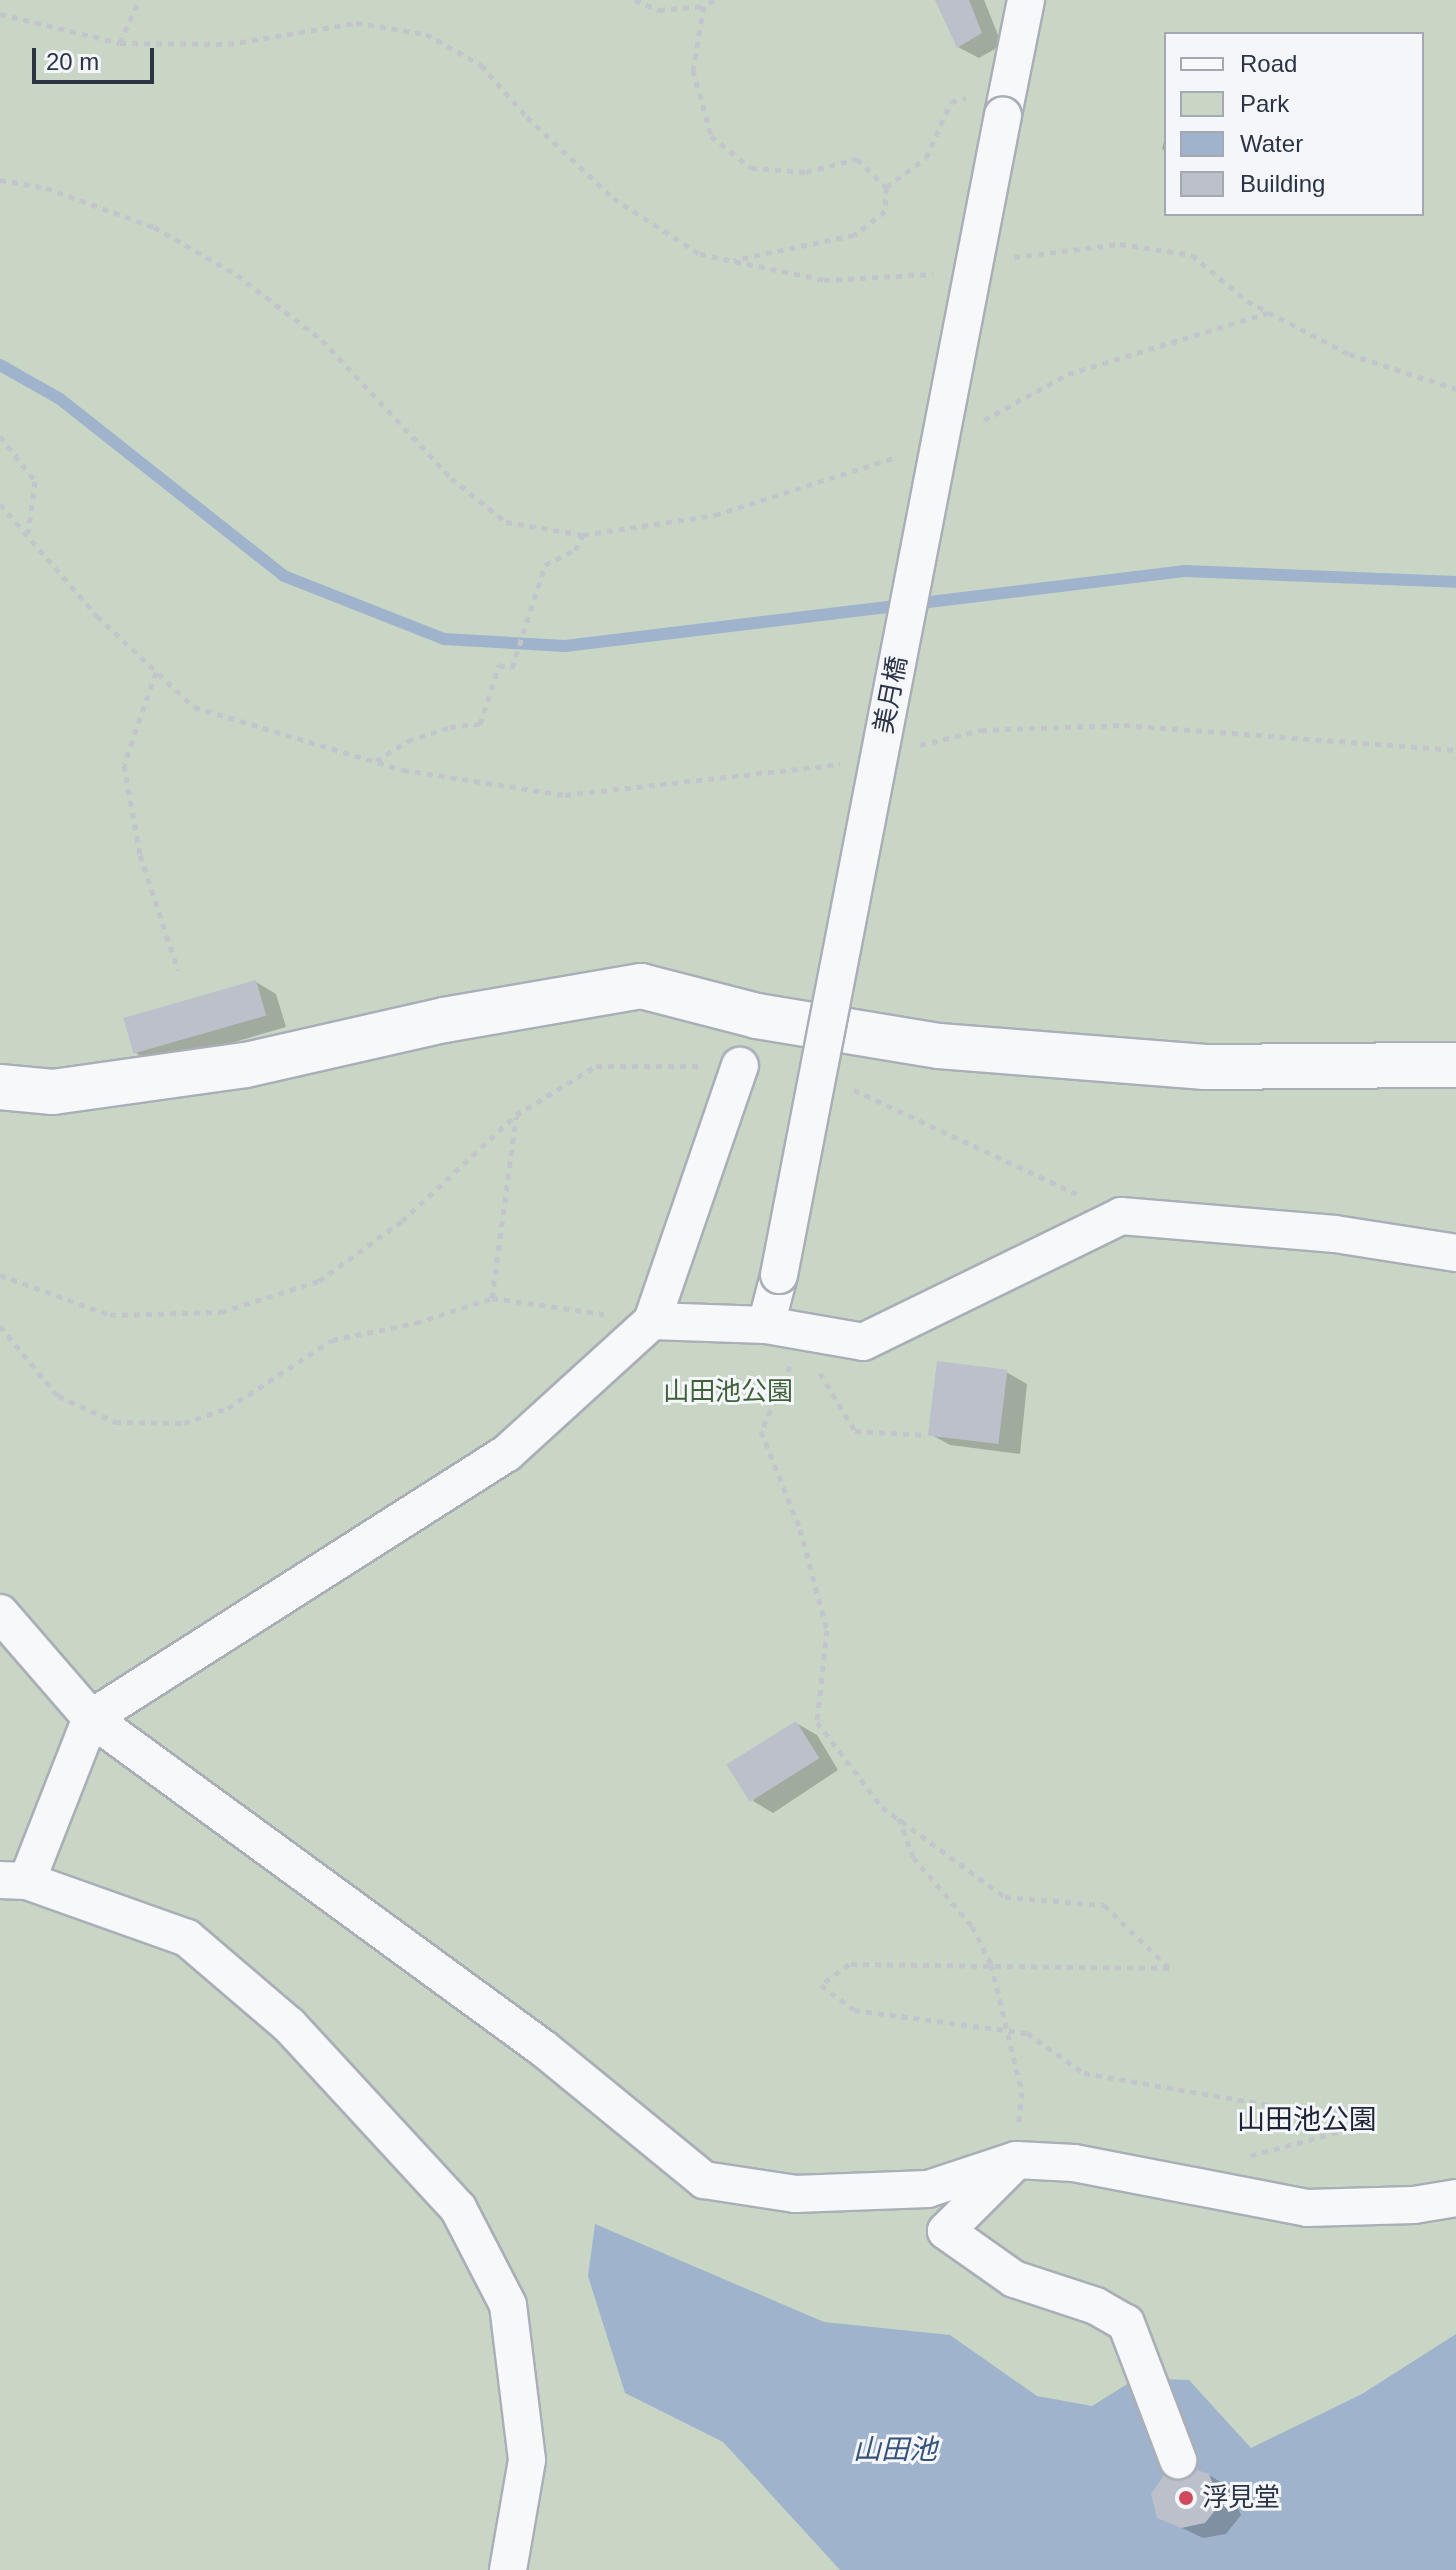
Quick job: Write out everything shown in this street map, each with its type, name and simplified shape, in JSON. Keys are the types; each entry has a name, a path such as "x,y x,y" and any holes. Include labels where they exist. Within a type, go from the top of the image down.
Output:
{"street":[{"name":"美月橋","path":"766,1325 779,1275 1026,0"},
{"path":"0,1087 53,1092 246,1065 444,1020 641,986 757,1016 939,1046 1205,1067 1456,1065"},
{"path":"508,2570 527,2460 508,2305 458,2208 289,2025 187,1938 13,1881 91,1718 507,1453 652,1321 740,1066"},
{"path":"652,1321 766,1325 803,1335 863,1342 1121,1216 1335,1234 1456,1253"},
{"path":"0,1613 91,1718 544,2049 704,2180 795,2194 928,2189 1016,2160 1074,2163 1307,2208 1414,2205 1456,2198"},
{"path":"1016,2160 946,2231 1014,2279 1096,2306 1126,2323 1178,2460"}],"path":[{"path":"120,43 139,0"},
{"path":"635,0 659,10 704,6 714,0"},
{"path":"704,6 693,70 711,136 751,168 806,172 857,159 886,187 885,211 854,235 731,261"},
{"path":"0,14 120,43 228,44 356,23 426,34 481,65 527,117 613,198 700,254 824,280 914,279 942,273"},
{"path":"886,187 926,158 951,102 1006,100"},
{"path":"0,180 46,188 154,227 237,275 322,340 451,478 506,522 583,535 715,515 867,470 908,453"},
{"path":"999,261 1120,244 1192,255 1269,313 1349,354 1456,389"},
{"path":"977,423 1068,374 1269,313"},
{"path":"0,436 35,481 28,536"},
{"path":"0,504 97,616 194,707 375,762 565,795 846,762"},
{"path":"375,762 408,741 450,727 480,724 499,665 512,668 545,565 575,550 583,535"},
{"path":"156,672 124,765 140,855 178,970"},
{"path":"906,748 981,730 1124,725 1456,750"},
{"path":"0,1275 110,1315 221,1312 319,1281 402,1221 516,1115 596,1066 740,1066"},
{"path":"839,1087 931,1123 1121,1216"},
{"path":"492,1298 516,1115"},
{"path":"0,1326 58,1396 115,1422 184,1423 228,1408 332,1340 416,1323 492,1298 652,1321"},
{"path":"803,1335 831,1397 855,1431 927,1435"},
{"path":"803,1335 761,1431 800,1529 827,1630 817,1722 882,1807 1005,1897 1104,1905 1169,1968 849,1964 821,1985 854,2010 1027,2033 1084,2073 1350,2119 1349,2129 1252,2156 1238,2154"},
{"path":"899,1817 913,1857 972,1926 991,1964 1003,2029 1022,2092 1016,2160"}],"green space":[{"name":"山田池公園","path":"0,0 1456,0 1456,2570 0,2570"}],"water":[{"name":"山田池","path":"595,2224 824,2322 950,2335 1037,2396 1092,2406 1137,2378 1189,2380 1251,2448 1362,2394 1456,2334 1456,2570 840,2570 723,2442 625,2393 588,2276"}],"building":[{"path":"935,0 969,0 982,33 957,48"},
{"path":"256,980 266,1016 134,1054 123,1018"},
{"path":"937,1361 1007,1370 998,1444 928,1435"},
{"path":"796,1721 819,1758 750,1802 726,1764"},
{"name":"浮見堂","path":"1190,2468 1209,2474 1221,2503 1205,2523 1181,2528 1157,2518 1151,2494 1164,2475"}],"waterway":[{"path":"0,365 60,399 284,576 444,639 565,646 1185,571 1456,582"}],"place":[{"name":"浮見堂","path":"1186,2498"}],"district":[{"name":"山田池公園","path":"1307,2120"}]}
